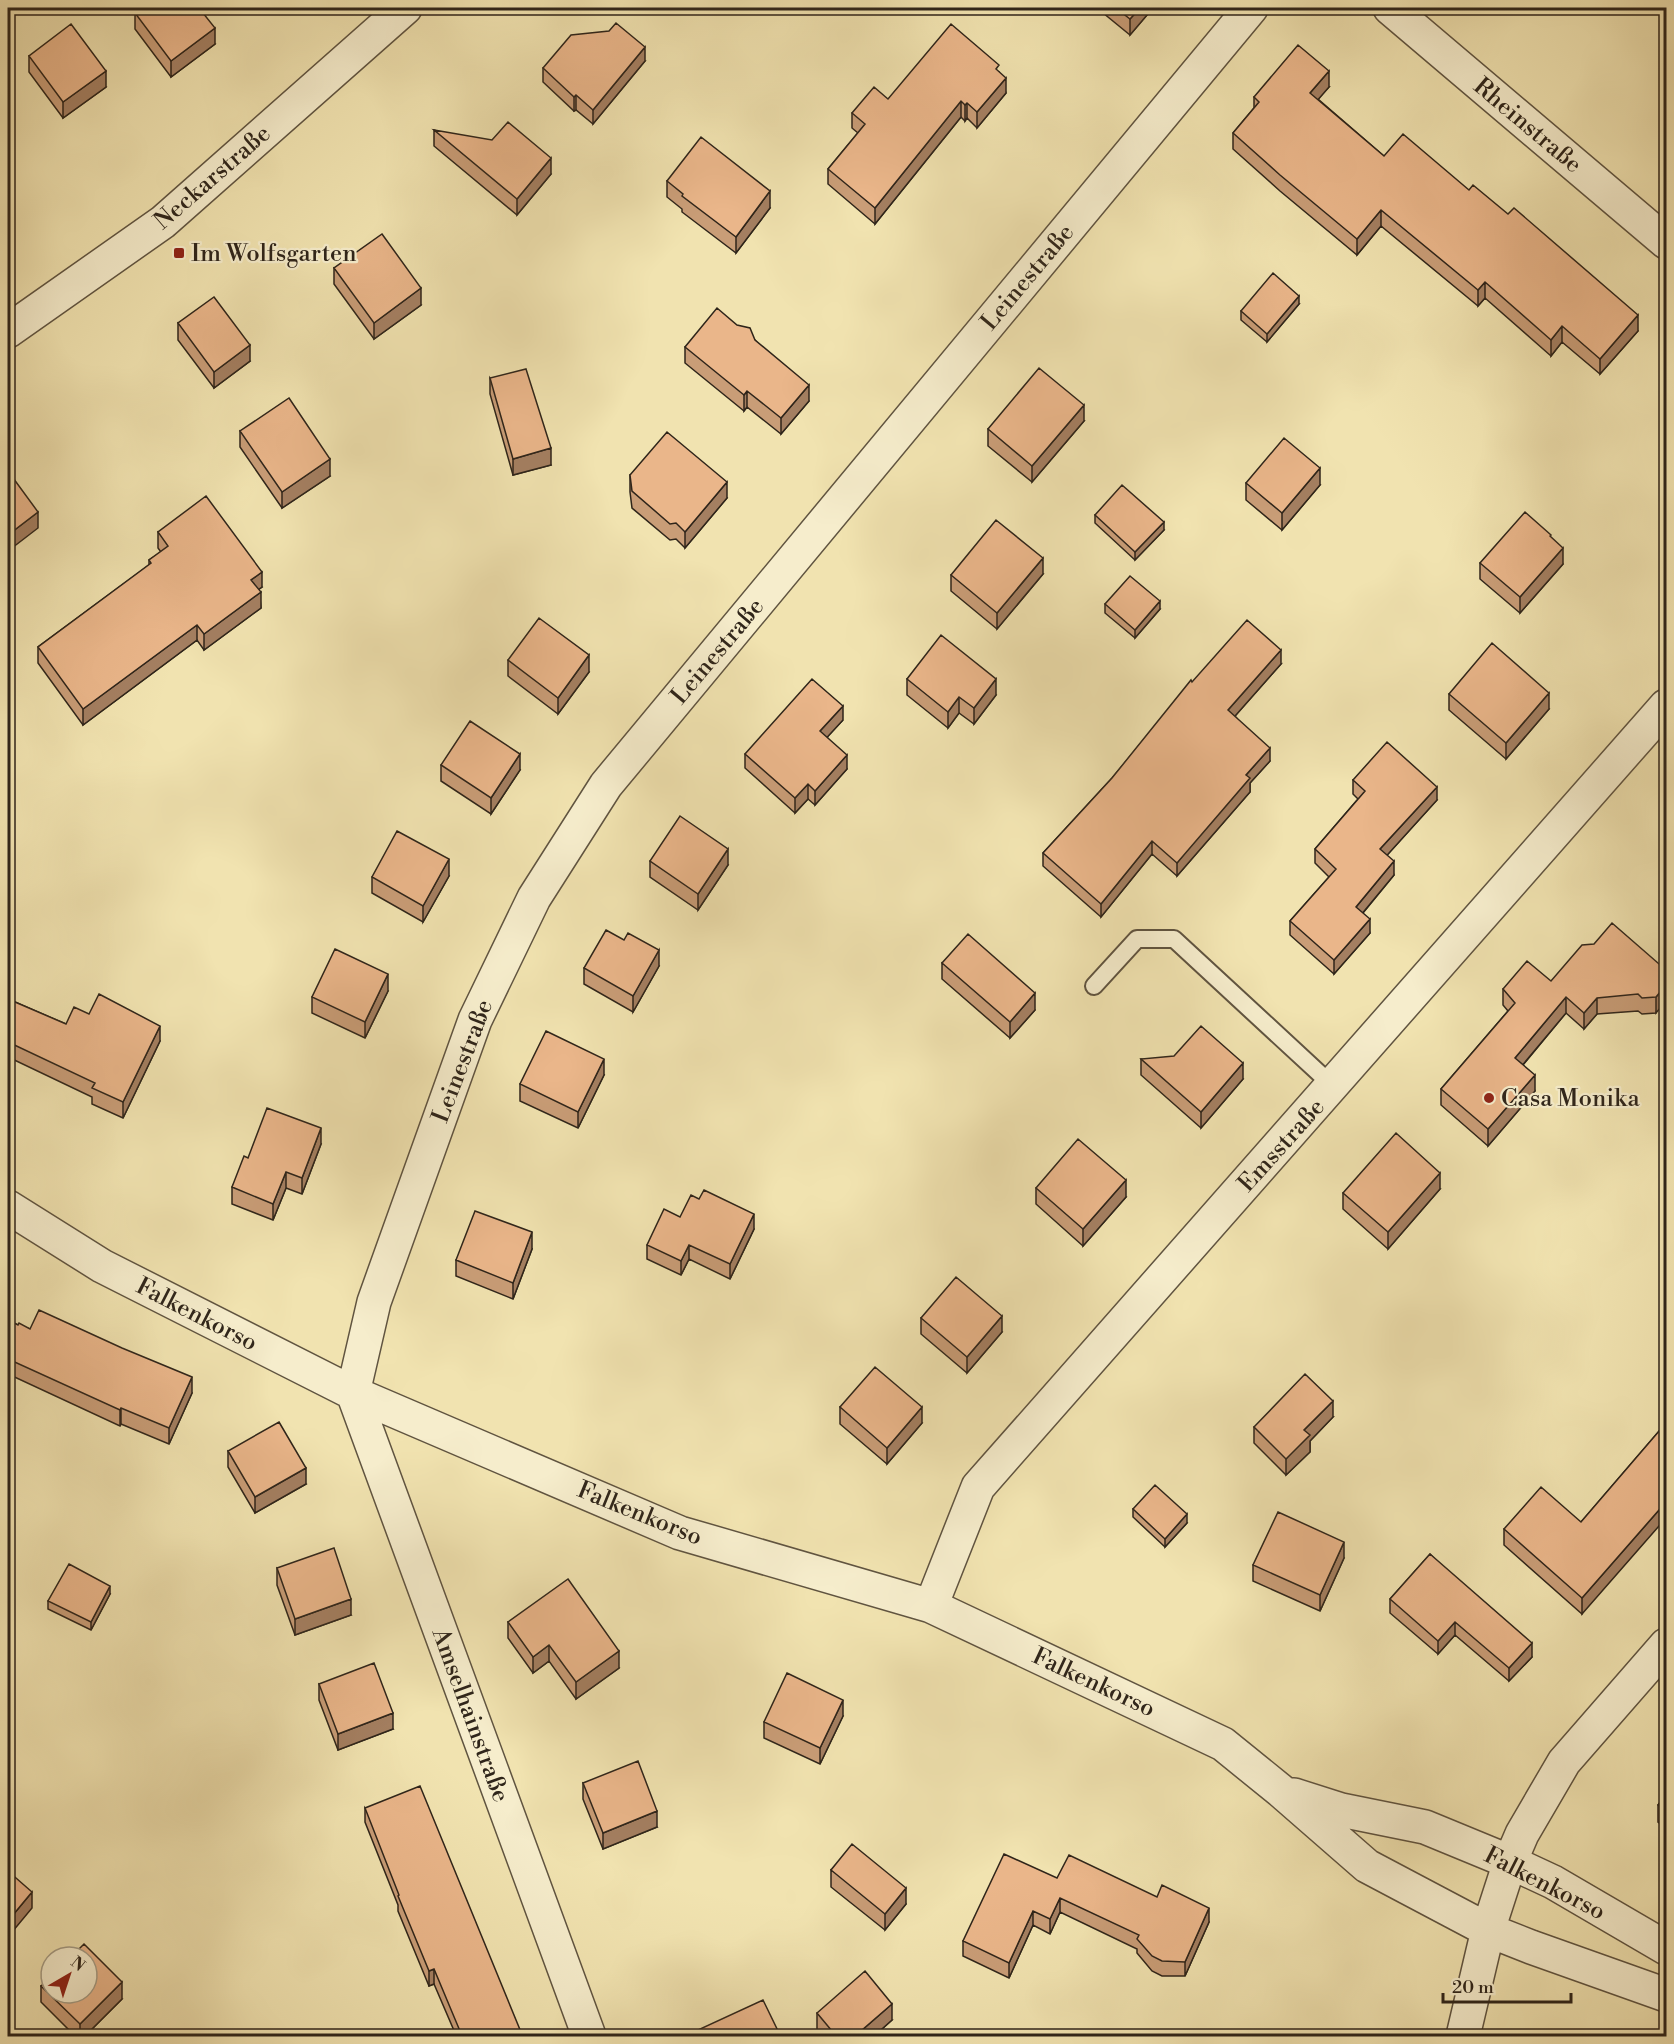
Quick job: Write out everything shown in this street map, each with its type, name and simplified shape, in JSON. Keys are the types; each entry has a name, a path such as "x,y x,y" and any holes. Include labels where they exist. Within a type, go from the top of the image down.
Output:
{"street":[{"name":"Neckarstraße","path":"8,331 163,222 405,8"},
{"name":"Leinestraße","path":"353,1393 374,1302 475,1020 534,898 606,785 1251,8"},
{"name":"Rheinstraße","path":"1390,8 1666,242"},
{"name":"Emsstraße","path":"931,1606 978,1487 1666,706"},
{"name":"Falkenkorso","path":"8,1207 102,1266 353,1393 680,1533 931,1606 1223,1744 1367,1866 1488,1930 1666,1995"},
{"name":"Amselhainstraße","path":"353,1393 589,2037"},
{"path":"1464,2037 1488,1930 1510,1862 1522,1834 1564,1762 1666,1645"},
{"name":"Falkenkorso","path":"1281,1791 1341,1810 1425,1827 1553,1882 1666,1948"}],"lane":[{"path":"1094,986 1137,939 1174,939 1333,1086"}],"building":[{"path":"142,8 199,8 215,28 171,61 135,13"},
{"path":"1116,8 1140,8 1130,19"},
{"path":"616,23 645,47 593,110 576,95 574,97 543,68 571,35 609,31"},
{"path":"71,24 106,71 63,102 29,56"},
{"path":"951,24 999,65 996,69 1006,78 977,112 961,101 875,208 828,169 865,124 852,113 874,87 888,99"},
{"path":"1298,45 1329,71 1310,93 1384,156 1403,134 1469,190 1473,185 1508,214 1514,208 1638,315 1600,359 1562,326 1551,340 1485,282 1478,290 1381,210 1357,239 1233,133 1259,102 1254,97"},
{"path":"508,122 551,158 517,199 434,130 492,140"},
{"path":"701,137 770,191 736,237 682,196 683,194 667,181"},
{"path":"382,234 421,288 374,323 334,268"},
{"path":"1273,273 1299,296 1267,334 1241,311"},
{"path":"214,297 250,345 214,372 178,323"},
{"path":"717,308 737,325 750,328 755,340 809,385 781,418 747,391 744,395 685,347"},
{"path":"1039,368 1084,405 1032,466 988,429"},
{"path":"526,369 551,448 513,459 490,378"},
{"path":"289,398 330,459 282,492 240,431"},
{"path":"667,432 727,482 685,532 676,523 670,524 632,491 630,475"},
{"path":"1284,438 1320,468 1282,513 1246,483"},
{"path":"8,471 38,512 8,535"},
{"path":"1122,485 1164,522 1135,552 1095,515"},
{"path":"206,496 262,572 251,580 261,592 204,634 197,625 83,709 38,647 151,563 149,560 168,546 158,532"},
{"path":"1525,512 1563,548 1520,597 1480,563"},
{"path":"996,520 1043,558 997,613 951,575"},
{"path":"1130,576 1160,601 1135,630 1105,604"},
{"path":"539,618 589,655 558,698 508,660"},
{"path":"1247,620 1281,650 1228,710 1270,748 1246,775 1250,778 1177,863 1152,841 1101,904 1043,853 1112,778 1191,680 1192,682"},
{"path":"941,635 996,679 974,708 959,697 948,712 907,679"},
{"path":"1492,643 1549,693 1506,743 1449,694"},
{"path":"812,679 843,706 820,731 847,755 815,791 808,784 795,798 745,754"},
{"path":"470,721 520,754 491,798 441,765"},
{"path":"1387,742 1437,787 1380,849 1394,861 1356,907 1370,919 1334,960 1290,921 1336,869 1315,849 1365,791 1353,780"},
{"path":"680,816 728,849 698,894 650,861"},
{"path":"397,831 449,859 423,906 372,877"},
{"path":"1612,923 1666,970 1666,985 1656,997 1642,998 1638,994 1597,998 1584,1013 1566,997 1515,1058 1535,1075 1488,1129 1441,1089 1515,1003 1503,989 1527,961 1551,981 1582,945 1594,944"},
{"path":"606,930 624,940 628,933 659,950 633,996 584,968"},
{"path":"968,934 1035,993 1010,1022 942,963"},
{"path":"335,949 388,974 365,1022 312,997"},
{"path":"99,994 160,1026 123,1102 92,1088 95,1083 8,1042 8,999 66,1024 74,1007 89,1014"},
{"path":"1201,1026 1243,1063 1201,1112 1141,1059 1174,1056"},
{"path":"546,1031 604,1059 578,1112 520,1084"},
{"path":"267,1108 321,1128 302,1178 286,1172 273,1204 232,1187 244,1156 248,1158"},
{"path":"1396,1133 1440,1173 1388,1232 1343,1193"},
{"path":"1078,1139 1126,1180 1083,1229 1036,1188"},
{"path":"704,1190 754,1214 730,1264 689,1245 681,1261 647,1245 664,1209 680,1217 691,1195 699,1199"},
{"path":"475,1211 532,1232 513,1283 456,1260"},
{"path":"956,1277 1002,1316 967,1357 921,1318"},
{"path":"39,1310 192,1377 169,1428 121,1408 120,1410 8,1359 8,1320 30,1329"},
{"path":"875,1367 922,1407 887,1448 840,1407"},
{"path":"1305,1374 1333,1401 1304,1430 1310,1435 1286,1459 1254,1427"},
{"path":"279,1422 306,1468 255,1497 228,1451"},
{"path":"1666,1423 1666,1502 1582,1598 1504,1529 1541,1487 1581,1522"},
{"path":"1155,1485 1187,1514 1165,1539 1133,1509"},
{"path":"1278,1512 1344,1542 1320,1595 1253,1565"},
{"path":"334,1548 351,1599 295,1619 277,1568"},
{"path":"1430,1554 1532,1643 1509,1668 1455,1622 1438,1641 1390,1599"},
{"path":"69,1564 110,1586 91,1622 48,1601"},
{"path":"568,1579 619,1651 576,1682 549,1645 533,1657 508,1622"},
{"path":"374,1663 393,1713 338,1734 319,1684"},
{"path":"787,1673 843,1700 820,1748 764,1722"},
{"path":"638,1761 657,1811 603,1833 583,1783"},
{"path":"420,1786 523,2037 454,2037 453,2034 460,2031 434,1969 429,1971 365,1808"},
{"path":"1666,1795 1666,1812 1658,1805"},
{"path":"852,1844 906,1888 885,1914 831,1870"},
{"path":"1004,1854 1057,1878 1069,1855 1157,1897 1162,1885 1209,1908 1185,1962 1162,1961 1152,1956 1137,1939 1139,1935 1060,1898 1050,1919 1033,1911 1009,1963 963,1941"},
{"path":"8,1871 32,1892 8,1921"},
{"path":"99,1959 122,1982 99,2005"},
{"path":"865,1971 892,2004 854,2037 837,2037 817,2013"},
{"path":"763,2000 781,2037 685,2036"},
{"path":"60,2005 99,2005 80,2024"}],"place":[{"name":"Im Wolfsgarten","path":"179,253"},
{"name":"Casa Monika","path":"1489,1098"}]}
